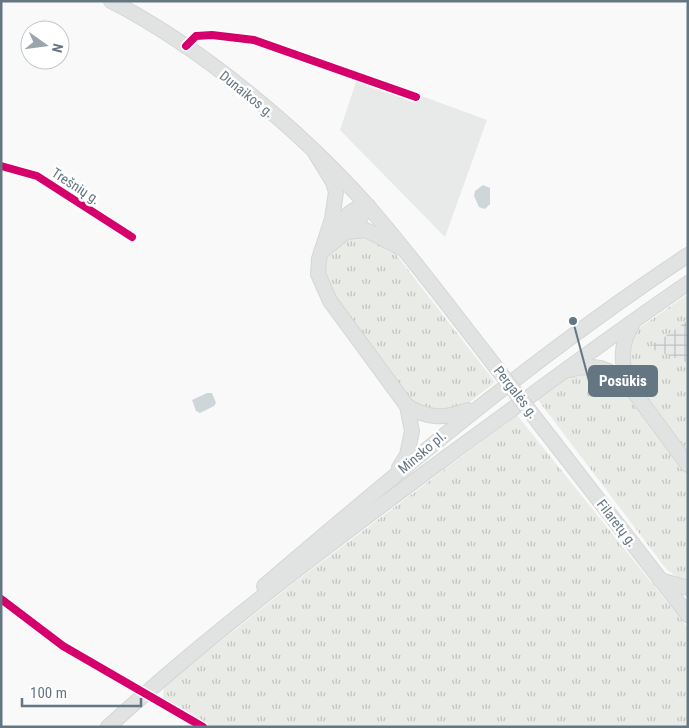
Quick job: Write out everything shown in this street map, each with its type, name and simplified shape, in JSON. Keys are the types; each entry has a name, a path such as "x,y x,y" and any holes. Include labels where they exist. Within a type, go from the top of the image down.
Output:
{"main road":[{"name":"Dunaikos g.","path":"111,1 186,46 245,91 314,151 368,206 403,250"},
{"path":"314,151 333,182 336,192 334,211 322,247 318,274 324,291 407,406 412,431 411,443 396,473"},
{"path":"322,247 351,212 357,208 368,206"},
{"path":"322,247 346,232 362,218 368,206"},
{"path":"346,232 366,230 403,250"},
{"name":"Pergalės g.","path":"403,250 546,432"},
{"name":"Minsko pl.","path":"108,727 210,632 476,407 574,333 688,255"},
{"name":"Minsko pl.","path":"173,668 373,512 634,320 688,283"},
{"path":"629,385 621,352 622,343 634,320"},
{"path":"563,372 589,366 612,372 629,385 688,465"},
{"path":"407,406 425,415 440,418 476,407"},
{"name":"Filaretų g.","path":"546,432 688,615"},
{"path":"660,580 688,588"}],"street":[{"path":"186,46 196,36 212,35 254,40 416,97"},
{"name":"Trešnių g.","path":"1,166 37,176 132,237"},
{"path":"1,599 63,646 146,692 203,727"}],"shaded area":[{"path":"359,73 487,120 445,237 340,130"},
{"path":"483,185 490,188 490,204 485,209 479,207 474,196 475,191"},
{"path":"688,320 688,363 648,348"},
{"path":"207,393 212,393 216,403 200,413 196,411 192,400"}],"green space":[{"path":"363,232 391,248 495,382 465,406 438,414 411,401 336,298 325,273 329,250 349,235"},
{"path":"688,294 688,320 649,348 688,363 688,453 631,375 625,357 635,331"},
{"path":"598,370 626,390 688,474 688,584 667,570 538,400 570,376"},
{"path":"517,415 688,628 688,727 208,727 163,698 164,686 295,582"}],"cycle path":[{"path":"186,46 196,36 212,35 254,40 416,97"},
{"path":"1,166 37,176 132,237"},
{"path":"1,599 63,646 203,727"}],"place":[{"name":"Posūkis","path":"573,321"}]}
